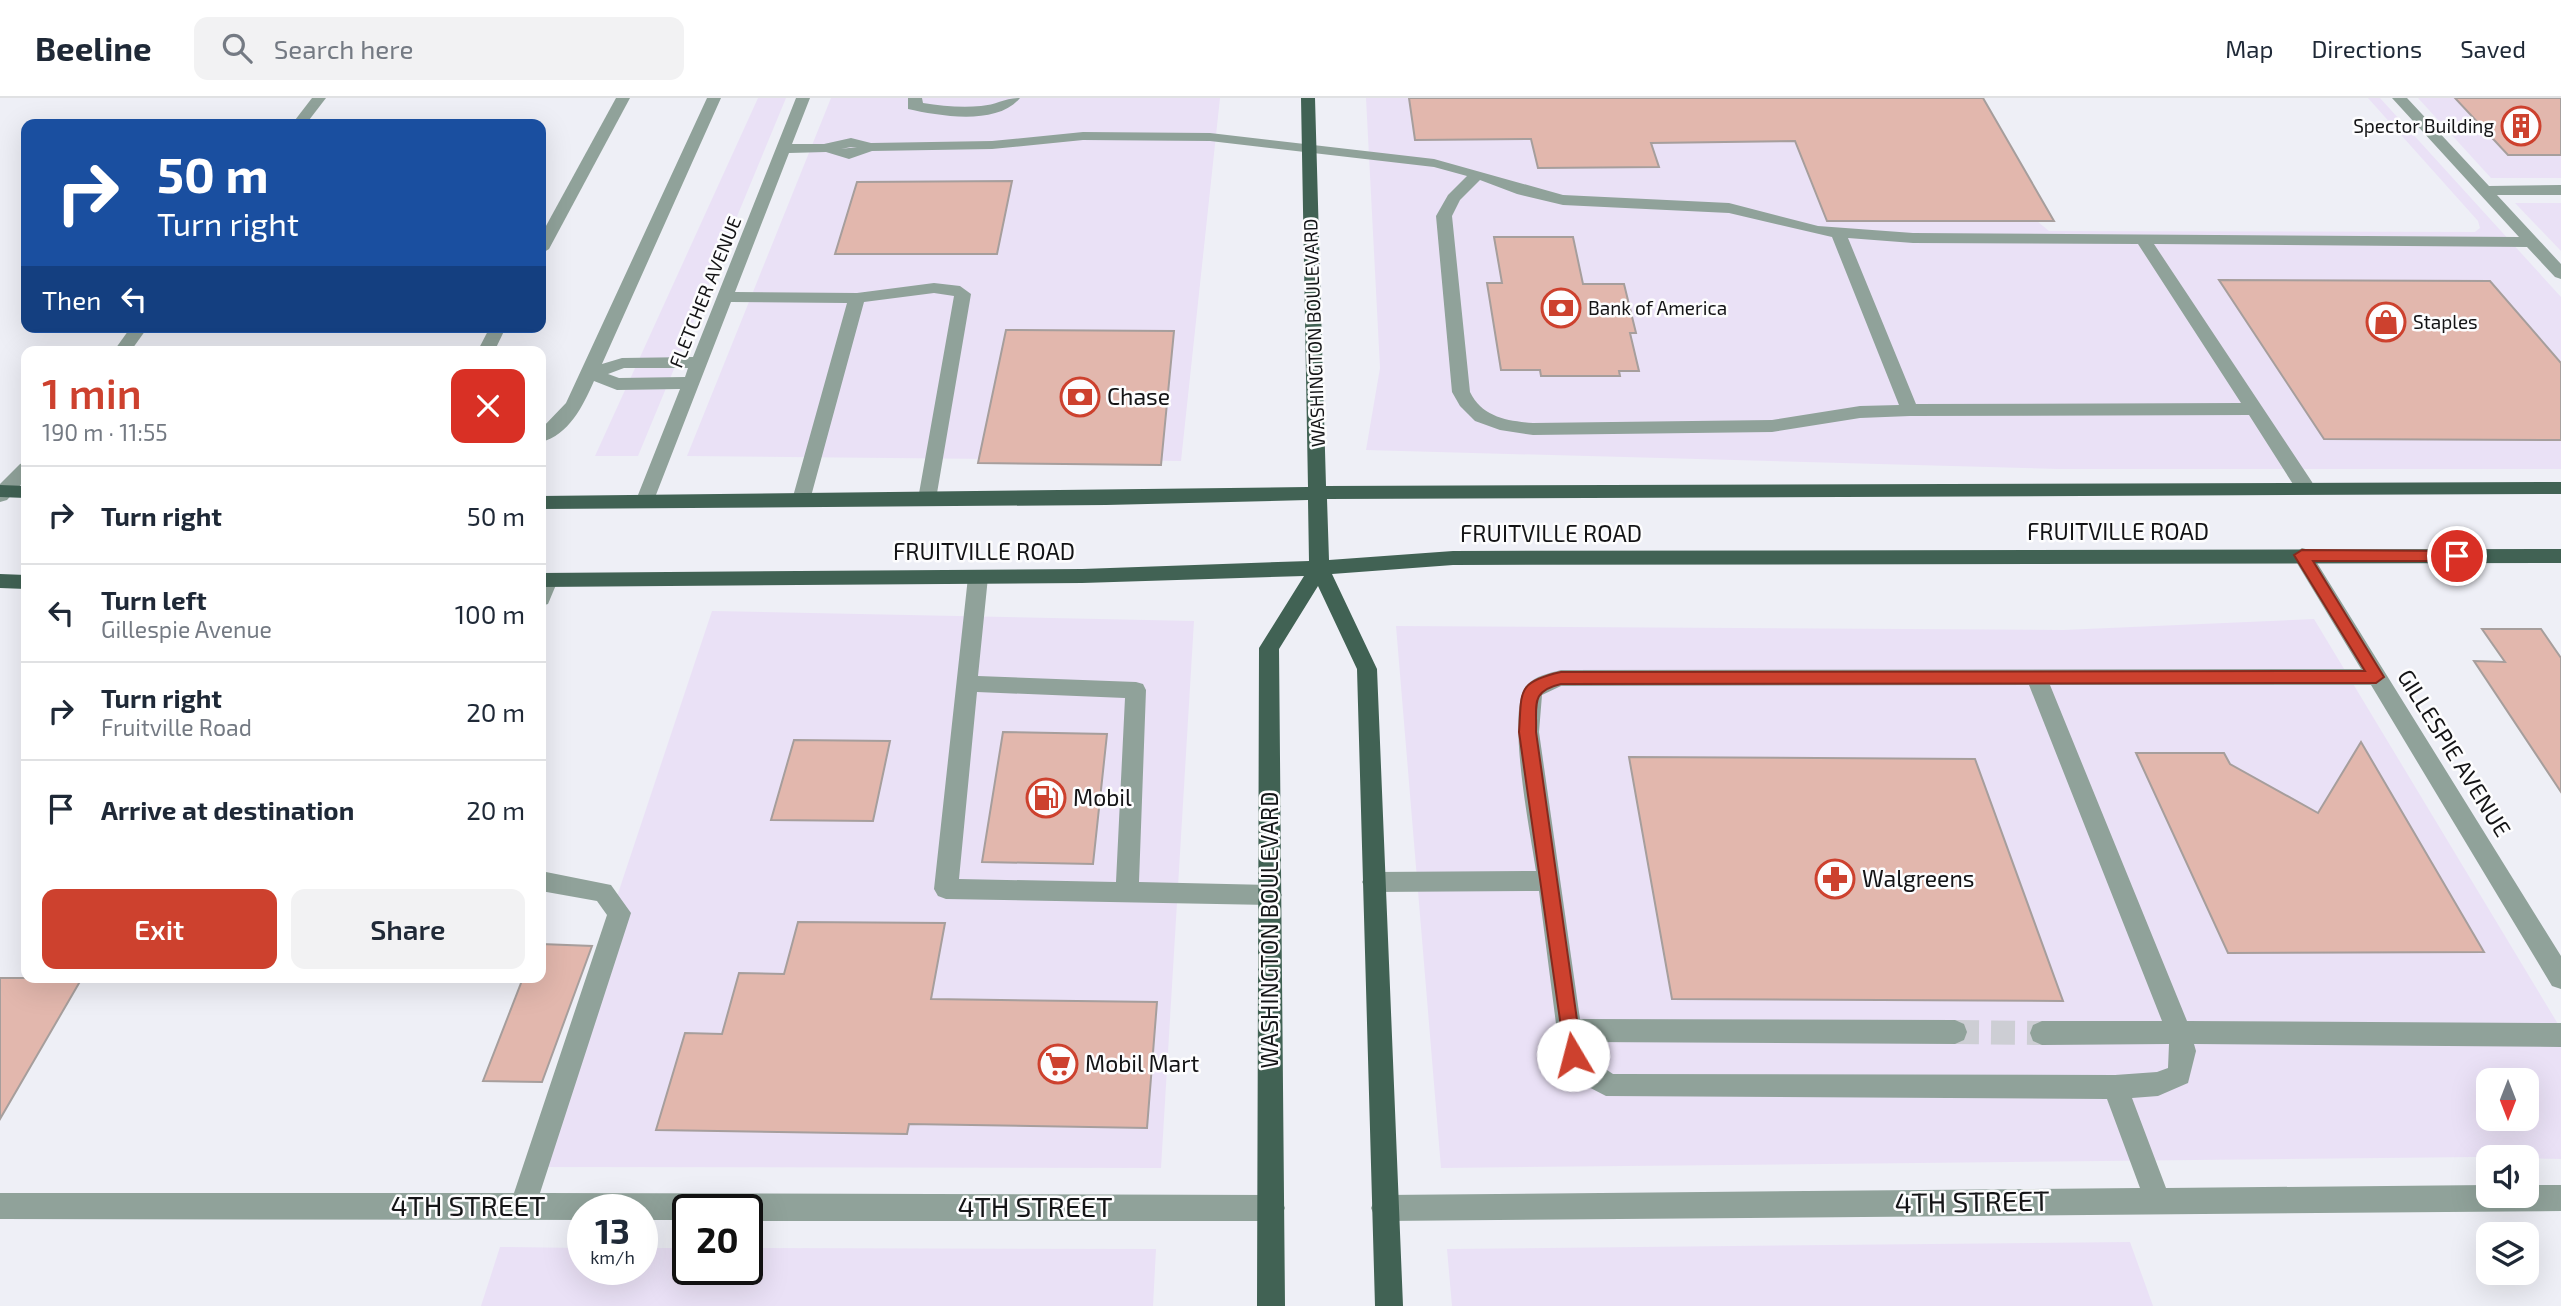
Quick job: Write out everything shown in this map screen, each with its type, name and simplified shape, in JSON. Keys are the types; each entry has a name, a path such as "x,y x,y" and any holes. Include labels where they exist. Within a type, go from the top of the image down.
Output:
{"main road":[{"name":"WASHINGTON BOULEVARD","path":"1308,98 1319,568 1367,668 1384,1208 1390,1306"},
{"name":"FRUITVILLE ROAD","path":"546,502 928,499 1444,490 2561,488"},
{"path":"1,492 21,492"},
{"name":"FRUITVILLE ROAD","path":"546,580 978,577 1319,568 1453,558 2561,556"},
{"name":"WASHINGTON BOULEVARD","path":"1271,1306 1269,648 1319,568"},
{"path":"0,581 21,582"}],"street":[{"path":"303,119 319,98"},
{"path":"546,240 623,98"},
{"path":"546,434 552,431 574,407 591,374 714,98"},
{"name":"FLETCHER AVENUE","path":"645,500 803,98"},
{"path":"915,98 913,106 931,109 996,110 1013,98"},
{"path":"2399,98 2482,191 2561,273"},
{"path":"783,149 829,148 837,154 857,154 869,147 992,145 1083,136 1210,137 1310,151 1422,161 1478,174 1522,191 1563,200 1729,208 1818,231 1838,233 1913,238 2530,242"},
{"path":"1478,174 1453,198 1444,216 1461,392 1475,414 1518,428 1772,426 1860,412 1910,410 2253,409"},
{"path":"2482,191 2561,190"},
{"path":"1838,233 1910,410"},
{"path":"2143,240 2305,487"},
{"path":"727,297 857,298 920,289 954,289 963,294 928,499"},
{"path":"801,500 857,298"},
{"path":"591,374 622,363 699,362"},
{"path":"591,374 617,384 691,383"},
{"path":"1,492 21,473"},
{"name":"GILLESPIE AVENUE","path":"2302,555 2376,677 2553,950 2561,978"},
{"path":"978,577 946,889 1270,895"},
{"path":"2036,677 2179,1032 2183,1051 2179,1075 2158,1084 2115,1087 1613,1086 1596,1081 1576,1063 1569,1030 1528,732 1530,693 1539,683 1561,678 2036,677 2376,677"},
{"path":"967,684 1136,690 1127,891"},
{"path":"1374,882 1548,881"},
{"path":"523,1206 619,913 603,892 573,889 546,882"},
{"path":"1569,1030 1955,1032"},
{"path":"2042,1033 2561,1035"},
{"path":"2115,1087 2157,1199"},
{"name":"4TH STREET","path":"1384,1208 2157,1199 2561,1198"},
{"name":"4TH STREET","path":"0,1206 1272,1208"}],"shaded area":[{"path":"758,98 786,98 638,456 595,456"},
{"path":"831,98 1220,98 1181,461 687,456"},
{"path":"1366,98 1967,98 2037,221 2049,231 2475,232 2480,228 2478,221 2368,98 2380,98 2561,297 2561,469 2059,469 1366,450 1380,368"},
{"path":"2418,98 2561,98 2561,178 2491,178"},
{"path":"2515,203 2561,203 2561,251"},
{"path":"712,611 1194,621 1161,1168 527,1167"},
{"path":"2314,619 2561,1029 2561,1159 2539,1158 2539,1145 2476,1145 2476,1157 1441,1168 1396,626 2063,630"},
{"path":"2130,1242 2153,1306 1452,1306 1447,1249"},
{"path":"500,1247 567,1248 567,1285 658,1285 658,1248 672,1248 672,1285 763,1285 763,1248 1156,1249 1153,1306 481,1306"}],"building":[{"path":"1409,98 1983,98 2054,221 1827,221 1795,141 1651,143 1659,167 1538,168 1531,139 1415,140"},
{"name":"Spector Building","path":"2455,98 2561,98 2561,155 2508,155"},
{"path":"1012,181 997,254 835,254 857,182"},
{"name":"Bank of America","path":"1494,237 1573,237 1583,284 1624,284 1636,333 1630,333 1639,371 1619,371 1620,376 1541,376 1540,370 1501,370 1487,283 1502,283"},
{"name":"Staples","path":"2219,280 2490,281 2561,363 2561,440 2324,439"},
{"name":"Chase","path":"1006,330 1174,331 1161,465 978,463"},
{"path":"2482,629 2541,629 2561,658 2561,792 2474,661 2505,662"},
{"name":"Mobil","path":"1003,732 1107,734 1093,864 982,862"},
{"path":"794,740 890,741 873,821 771,820"},
{"path":"2361,742 2484,952 2228,953 2136,753 2224,753 2230,764 2318,813"},
{"name":"Walgreens","path":"1629,757 1975,759 2063,1001 1672,999"},
{"path":"798,922 945,923 931,999 1157,1002 1147,1128 909,1124 907,1134 656,1130 685,1033 722,1034 739,973 784,974"},
{"path":"546,944 592,946 542,1082 483,1081 521,983 546,983"},
{"path":"0,978 21,978 21,983 79,983 0,1119"}],"tunnel":[{"path":"1955,1032 2042,1033"}],"place":[{"name":"Spector Building","path":"2521,126"},
{"name":"Bank of America","path":"1561,308"},
{"name":"Staples","path":"2386,322"},
{"name":"Chase","path":"1080,397"},
{"name":"Mobil","path":"1046,798"},
{"name":"Walgreens","path":"1835,879"},
{"name":"Mobil Mart","path":"1058,1064"}],"route":[{"path":"1573,1055 1528,732 1527,710 1530,693 1539,683 1561,678 2376,677 2302,555 2457,556"}]}
